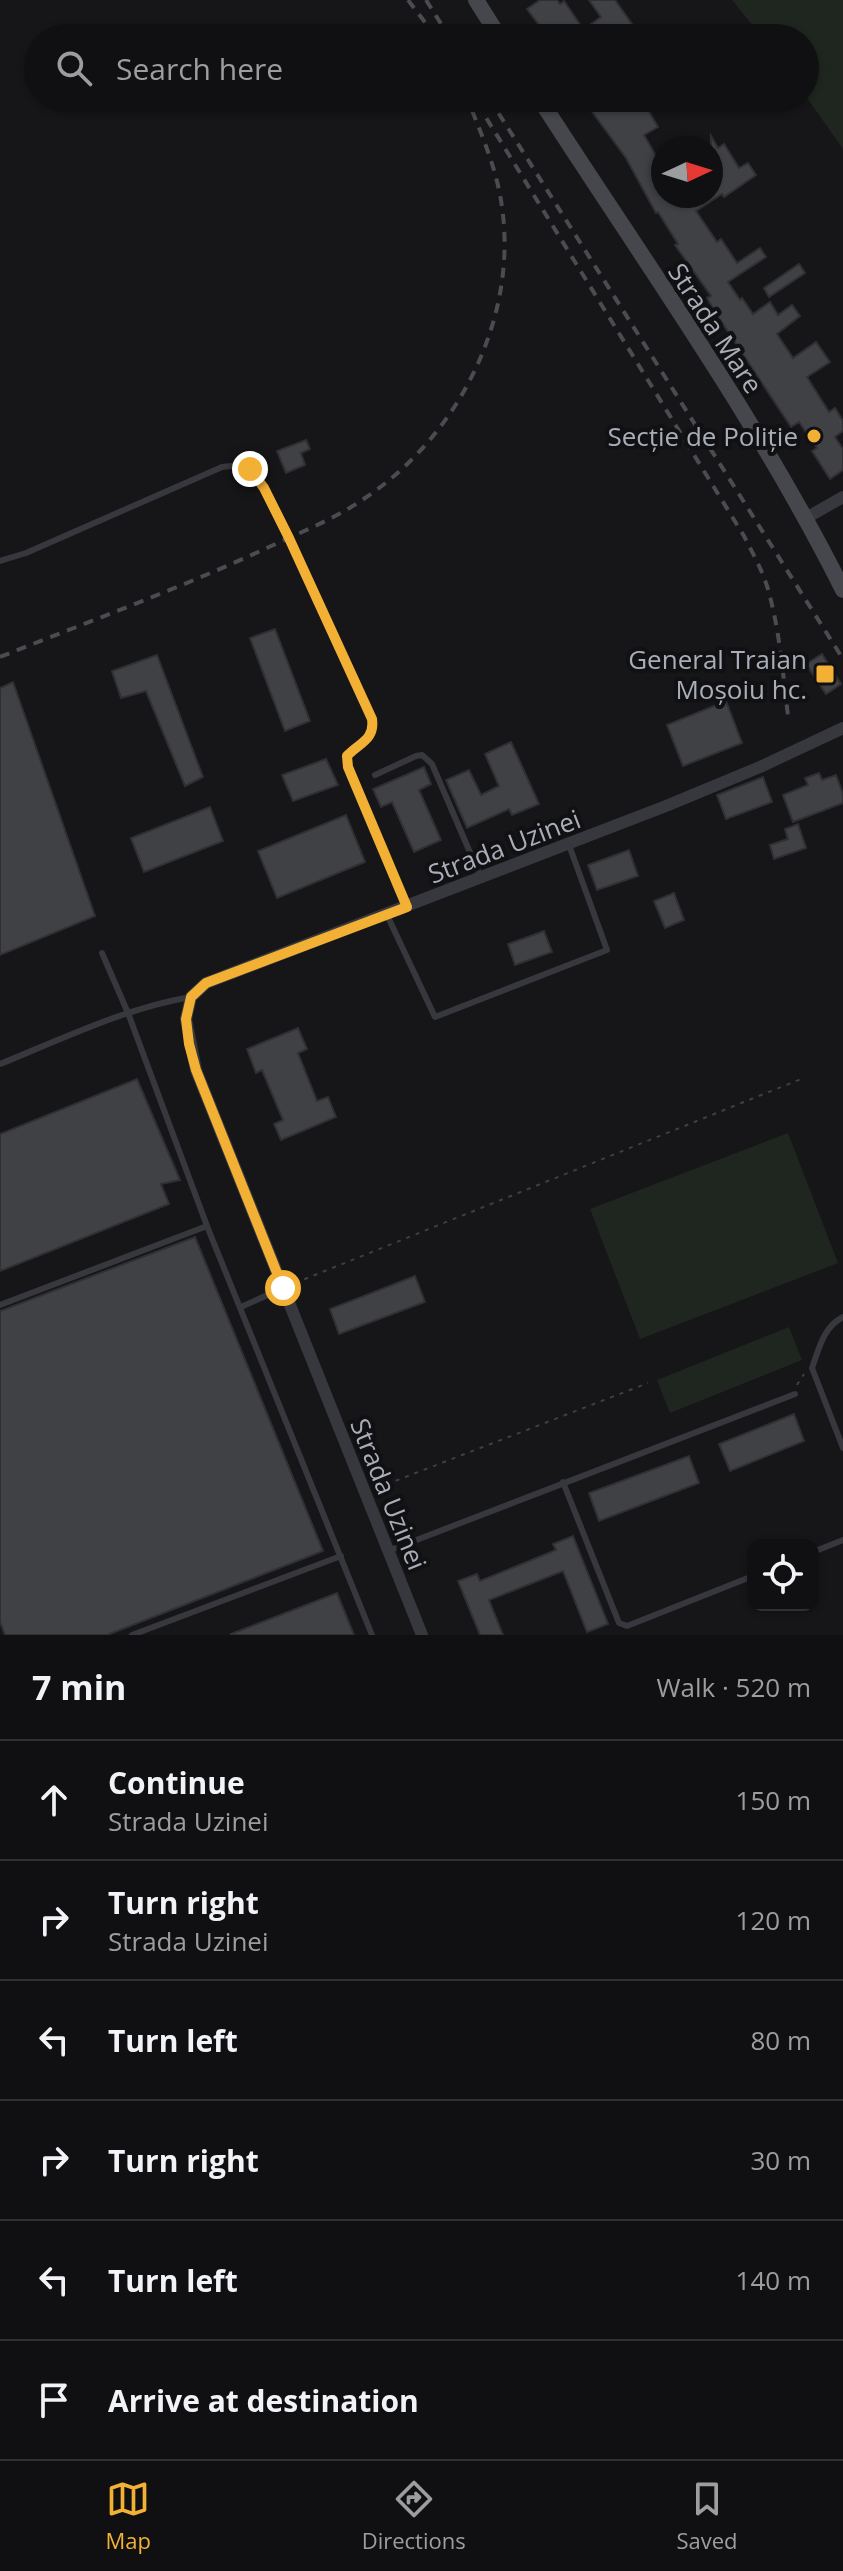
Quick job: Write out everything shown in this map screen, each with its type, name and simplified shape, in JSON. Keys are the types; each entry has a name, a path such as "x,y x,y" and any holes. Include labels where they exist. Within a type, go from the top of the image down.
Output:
{"main road":[{"path":"476,0 491,24"},
{"name":"Strada Mare","path":"548,112 759,439 806,518 843,590"}],"street":[{"path":"806,518 843,497"},
{"name":"Strada Uzinei","path":"422,1635 196,1070 186,1019 191,997 206,983 569,845 760,767 843,728"}],"lane":[{"path":"0,561 26,553 222,467 240,465 250,469 264,488 289,538 372,719 374,730 369,739 347,756 348,767 407,907"},
{"path":"375,775 416,756 426,758 432,764 481,878"},
{"path":"387,915 435,1017 607,950 569,845"},
{"path":"102,953 128,1013 207,1226 372,1635"},
{"path":"0,1064 128,1013 160,1002 191,997"},
{"path":"0,1305 207,1226"},
{"path":"241,1307 283,1288"},
{"path":"843,1317 826,1331 812,1368 843,1448"},
{"path":"388,1551 795,1394"},
{"path":"563,1482 619,1623 627,1626 747,1578"},
{"path":"819,1550 843,1540"},
{"path":"132,1635 341,1556"}],"path":[{"path":"283,1288 801,1079"},
{"path":"795,1394 799,1379 812,1368"},
{"path":"365,1493 648,1383"}],"shaded area":[{"path":"732,0 843,0 843,149 817,112 819,24 752,24"},
{"path":"788,1133 838,1263 640,1339 590,1209"},
{"path":"789,1327 802,1360 670,1413 657,1380"}],"building":[{"path":"540,0 557,0 560,4 564,1 580,24 538,24 527,9"},
{"path":"589,0 615,0 632,24 591,24 601,17"},
{"path":"592,112 649,112 658,127 644,135 651,147 651,204 626,158"},
{"path":"724,144 739,168 748,163 756,175 724,197"},
{"path":"653,208 701,208 696,211 717,242 721,239 737,263 760,248 766,257 728,282 753,314 770,302 778,315 792,305 800,316 777,334 793,358 816,342 830,362 807,377 829,412 835,408 843,421 843,431 835,437 843,449 843,470 830,479 812,451 817,448 799,422 791,427 717,315 707,298 711,296"},
{"path":"799,264 805,273 769,297 764,288"},
{"path":"306,440 310,449 301,453 305,465 286,473 277,451"},
{"path":"275,629 310,721 285,731 250,638"},
{"path":"822,654 841,684 826,694 806,664"},
{"path":"157,655 203,777 185,786 146,691 121,698 112,671"},
{"path":"13,682 95,916 0,955 0,688"},
{"path":"726,701 742,743 683,766 667,725"},
{"path":"511,742 539,804 512,815 509,809 467,828 446,780 469,770 481,795 499,786 485,754"},
{"path":"326,759 338,785 293,801 282,775"},
{"path":"424,767 431,784 419,790 441,840 414,852 392,802 381,807 373,789"},
{"path":"819,773 822,780 836,775 843,803 793,822 783,795 808,785 805,778"},
{"path":"763,777 772,802 726,819 717,795"},
{"path":"210,807 223,841 144,872 131,838"},
{"path":"346,815 365,862 277,898 258,851"},
{"path":"798,824 806,848 774,859 770,845 788,839 785,829"},
{"path":"629,850 638,876 597,890 588,865"},
{"path":"674,893 684,920 665,928 654,901"},
{"path":"544,931 552,952 515,965 508,944"},
{"path":"298,1028 307,1049 298,1053 317,1101 328,1097 336,1117 281,1140 274,1124 283,1120 262,1070 256,1073 247,1049"},
{"path":"137,1079 180,1180 161,1184 169,1204 0,1271 0,1134"},
{"path":"195,1237 323,1551 107,1635 5,1635 0,1622 0,1311"},
{"path":"415,1276 425,1302 339,1334 330,1309"},
{"path":"794,1414 804,1441 730,1471 719,1444"},
{"path":"689,1456 699,1483 599,1521 589,1493"},
{"path":"573,1536 608,1624 587,1632 563,1571 489,1600 503,1635 480,1635 458,1581 477,1574 480,1581 556,1550 553,1544"},
{"path":"337,1593 354,1635 231,1635 231,1634"}],"railway":[{"path":"408,0 426,24"},
{"path":"426,0 441,24"},
{"path":"0,657 236,562 330,519 365,498 398,472 428,442 453,408 474,371 490,332 500,291 505,249 500,193 473,112"},
{"path":"483,112 755,557 773,608 788,716"},
{"path":"498,112 843,659"}],"place":[{"name":"Secție de Poliție","path":"814,436"},
{"name":"General Traian Moșoiu hc.","path":"825,674"}],"route":[{"path":"250,469 257,475 289,538 372,719 374,730 369,739 347,756 348,767 407,907 206,983 191,997 186,1019 196,1070 283,1288"}]}
